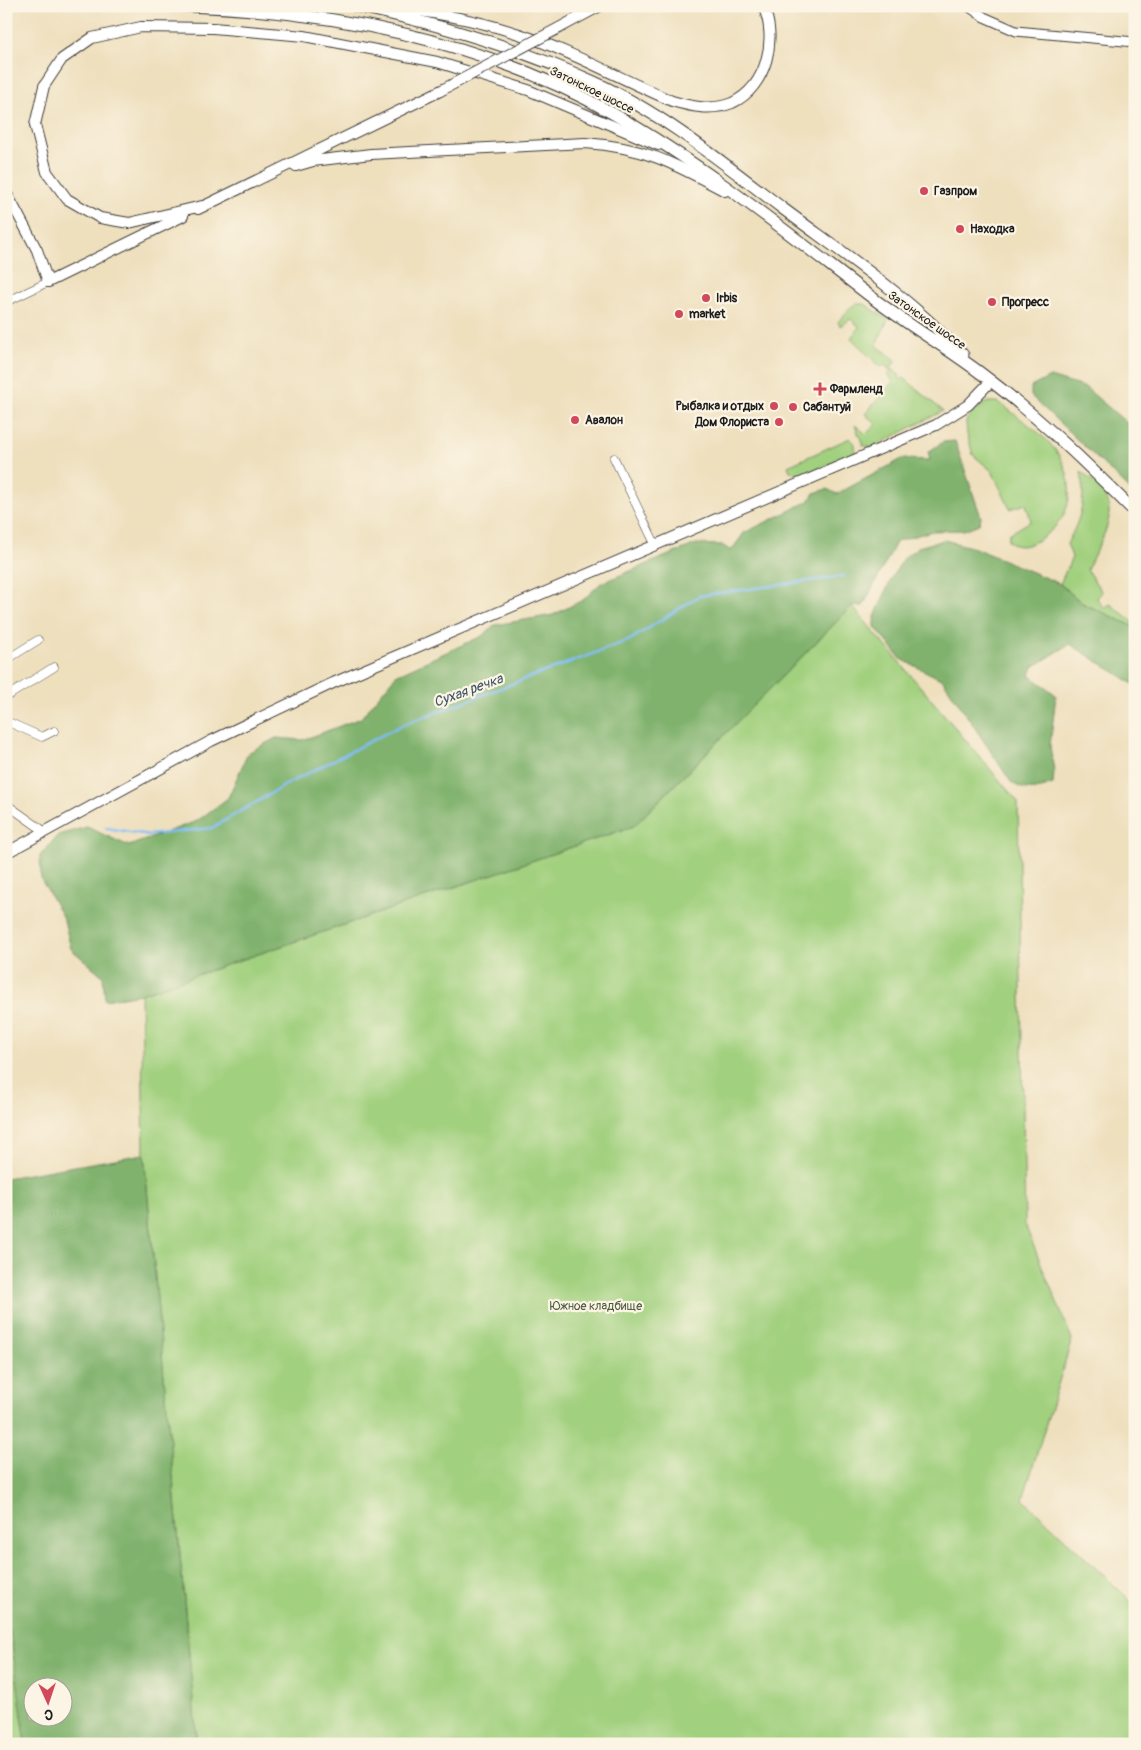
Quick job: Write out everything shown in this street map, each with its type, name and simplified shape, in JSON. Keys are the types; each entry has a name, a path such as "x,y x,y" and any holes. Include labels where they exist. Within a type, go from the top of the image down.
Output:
{"main road":[{"name":"Затонское шоссе","path":"187,6 291,14 371,27 440,44 511,67 563,89 609,111 675,152 751,205 914,329 988,379"},
{"name":"Затонское шоссе","path":"356,6 423,21 502,45 594,82 628,99 716,158 923,316 988,379"},
{"path":"370,6 420,10 469,19 520,34 672,101 698,108 714,107 733,102 747,92 760,75 768,56 771,32 769,18 763,6"},
{"path":"6,192 37,250 48,282 440,91 600,6"},
{"path":"202,206 129,223 100,218 68,199 47,172 35,125 44,86 62,59 92,38 141,27 213,28 304,36 437,62 519,87 675,152"},
{"path":"264,176 313,161 371,154 585,143 618,145 668,160 751,205"},
{"path":"6,853 211,741 333,682 936,425 962,409 988,379 1065,445 1135,512"}],"street":[{"path":"968,6 984,17 1014,31 1074,38 1135,42"},
{"path":"6,302 48,282"},
{"path":"614,458 655,544"},
{"path":"6,660 38,640"},
{"path":"6,697 54,667"},
{"path":"6,721 42,737 54,731"},
{"path":"6,804 44,831"}],"green space":[{"path":"865,304 888,320 876,345 896,360 891,368 900,376 901,380 904,378 943,411 871,448 863,445 855,425 866,434 876,424 865,414 893,382 888,374 891,371 884,365 881,368 851,338 859,327 851,319 840,326 838,322 852,306"},
{"path":"1050,377 1086,388 1135,430 1135,494 1031,396 1031,387"},
{"path":"988,402 997,402 1004,406 1049,442 1060,457 1066,470 1069,498 1065,512 1056,526 1031,544 1015,545 1008,540 1009,534 1031,521 1026,504 1010,509 992,471 973,455 967,434 966,422 970,414"},
{"path":"850,438 855,444 855,453 800,476 790,471 788,466"},
{"path":"955,441 981,517 979,524 964,530 932,531 897,541 863,606 852,606 634,826 141,994 105,1000 103,976 71,949 64,920 41,879 40,856 58,835 87,827 129,846 197,821 228,798 248,753 276,738 303,740 361,718 396,675 482,636 495,625 553,615 583,600 601,583 696,544 722,545 731,551 744,533 809,501 814,493 827,489 837,494 902,459 930,460 928,452 943,442"},
{"path":"1081,472 1096,484 1109,507 1106,530 1087,570 1102,592 1097,598 1104,608 1110,604 1135,623 1135,627 1082,603 1060,584 1072,557 1067,544 1076,526 1081,509 1083,492"},
{"path":"944,540 975,548 1060,584 1082,603 1135,627 1135,685 1070,644 1033,667 1030,675 1056,695 1050,746 1054,771 1053,784 1042,788 1027,789 1011,782 943,680 901,659 875,627 875,617 882,600 893,575 905,557 918,547"},
{"name":"Южное кладбище","path":"852,606 1018,802 1025,1225 1072,1339 1023,1499 1135,1605 1135,1744 197,1744 144,1154 141,994 634,826"},
{"path":"144,1154 197,1744 26,1744 24,1728 72,1728 72,1678 22,1678 22,1716 10,1630 6,1630 6,1178"},
{"path":"10,1629 22,1715 22,1728 24,1728 26,1744 6,1744 6,1630"}],"waterway":[{"name":"Сухая речка","path":"106,828 149,835 212,828 289,783 402,725 630,640 699,596 844,576"}],"place":[{"name":"Газпром","path":"924,191"},
{"name":"Находка","path":"960,229"},
{"name":"Irbis","path":"706,298"},
{"name":"Прогресс","path":"992,302"},
{"name":"market","path":"679,314"},
{"name":"Фармленд","path":"820,389"},
{"name":"Рыбалка и отдых","path":"774,406"},
{"name":"Сабантуй","path":"793,407"},
{"name":"Авалон","path":"575,420"},
{"name":"Дом Флориста","path":"779,422"}]}
